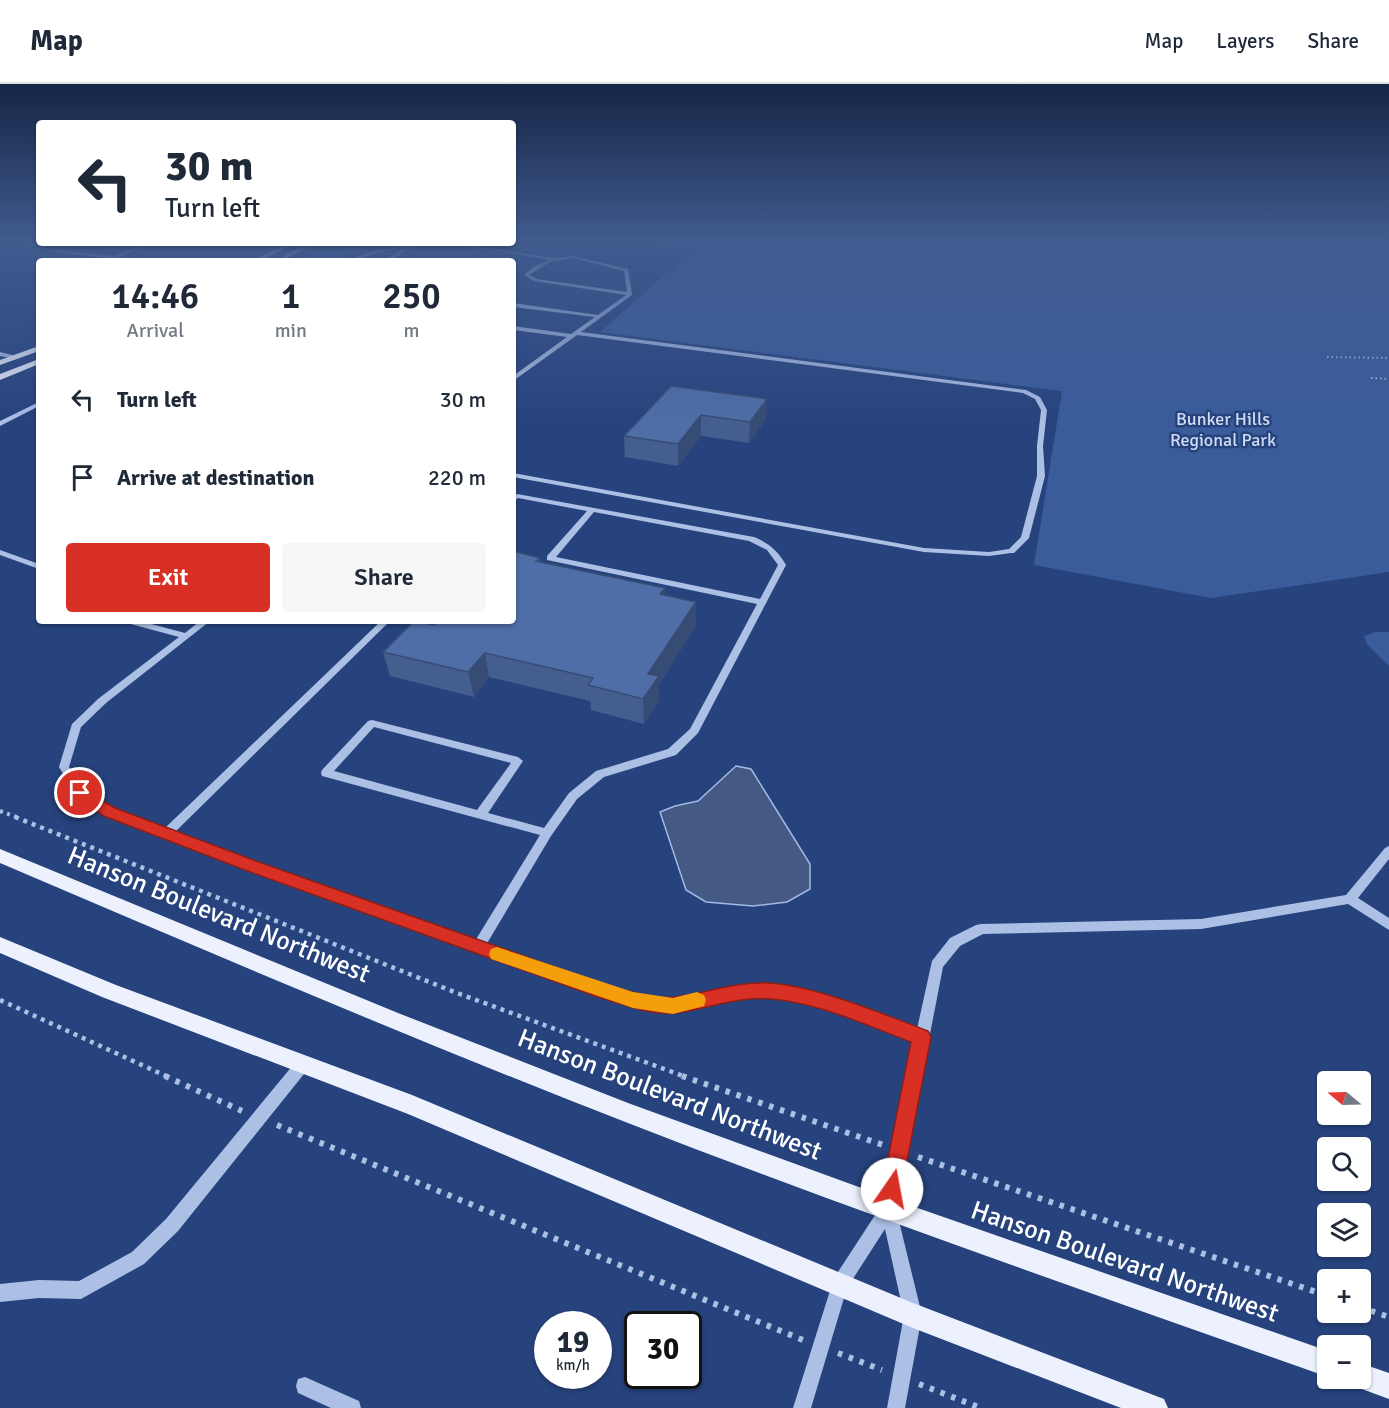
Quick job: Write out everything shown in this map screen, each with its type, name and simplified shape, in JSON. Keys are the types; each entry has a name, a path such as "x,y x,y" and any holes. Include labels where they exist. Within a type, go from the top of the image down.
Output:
{"main road":[{"path":"0,363 36,349"},
{"path":"0,377 36,362"},
{"name":"Hanson Boulevard Northwest","path":"0,856 284,975 617,1108 888,1209 1317,1360"},
{"path":"0,945 109,991 412,1106 913,1315 1155,1408"},
{"path":"1371,1380 1389,1386"}],"street":[{"path":"516,377 620,301"},
{"path":"516,305 597,316"},
{"path":"516,328 1024,392 1038,398 1044,410 1040,446 1041,476 1025,538 1011,551 989,554 924,550 516,476"},
{"path":"0,354 17,357"},
{"path":"0,424 36,406"},
{"path":"478,947 547,833 573,796 600,774 672,752 694,731 782,565 777,553 766,545 751,539 516,496"},
{"path":"592,510 550,558 762,602"},
{"path":"0,552 36,566"},
{"path":"141,624 186,636"},
{"path":"202,624 102,701 76,726 64,767 80,793 110,812 250,866 633,1000 673,1006 722,995 769,991 802,996 829,1004 921,1037"},
{"path":"167,833 383,624"},
{"path":"480,815 518,761 372,723 326,773 480,815 547,833"},
{"path":"802,1408 840,1284 888,1209 921,1037 938,965 955,942 981,929 1202,924 1350,899 1389,851"},
{"path":"1350,899 1389,925"},
{"path":"0,1293 39,1289 81,1290 138,1258 172,1225 261,1119 303,1064"},
{"path":"888,1209 913,1315 896,1408"},
{"path":"305,1386 352,1408"}],"path":[{"path":"1327,357 1389,358"},
{"path":"1371,378 1389,379"},
{"path":"0,811 468,997 651,1065 864,1139"},
{"path":"0,1000 261,1119 820,1347 981,1408"},
{"path":"943,1166 1317,1292"},
{"path":"1371,1311 1389,1317"}],"green space":[{"name":"Bunker Hills Regional Park","path":"636,301 1389,301 1389,572 1211,598 1034,565 1062,391 600,332"},
{"path":"1375,632 1389,632 1389,666 1367,644 1364,636"}],"shaded area":[{"path":"736,766 751,769 810,864 810,889 787,902 753,906 706,902 686,890 660,812 698,801"}],"building":[{"path":"671,386 767,399 750,422 701,415 678,444 624,436"},
{"path":"516,552 540,558 536,561 665,588 660,594 696,602 648,674 659,676 643,699 588,685 593,678 485,653 468,672 383,652 411,624 516,624"}],"slow traffic":[{"path":"497,954 633,1000 673,1006 697,1000"}],"route":[{"path":"80,793 110,812 250,866 595,989 633,1000 673,1006 722,995 769,991 802,996 829,1004 921,1037 892,1189"}]}
